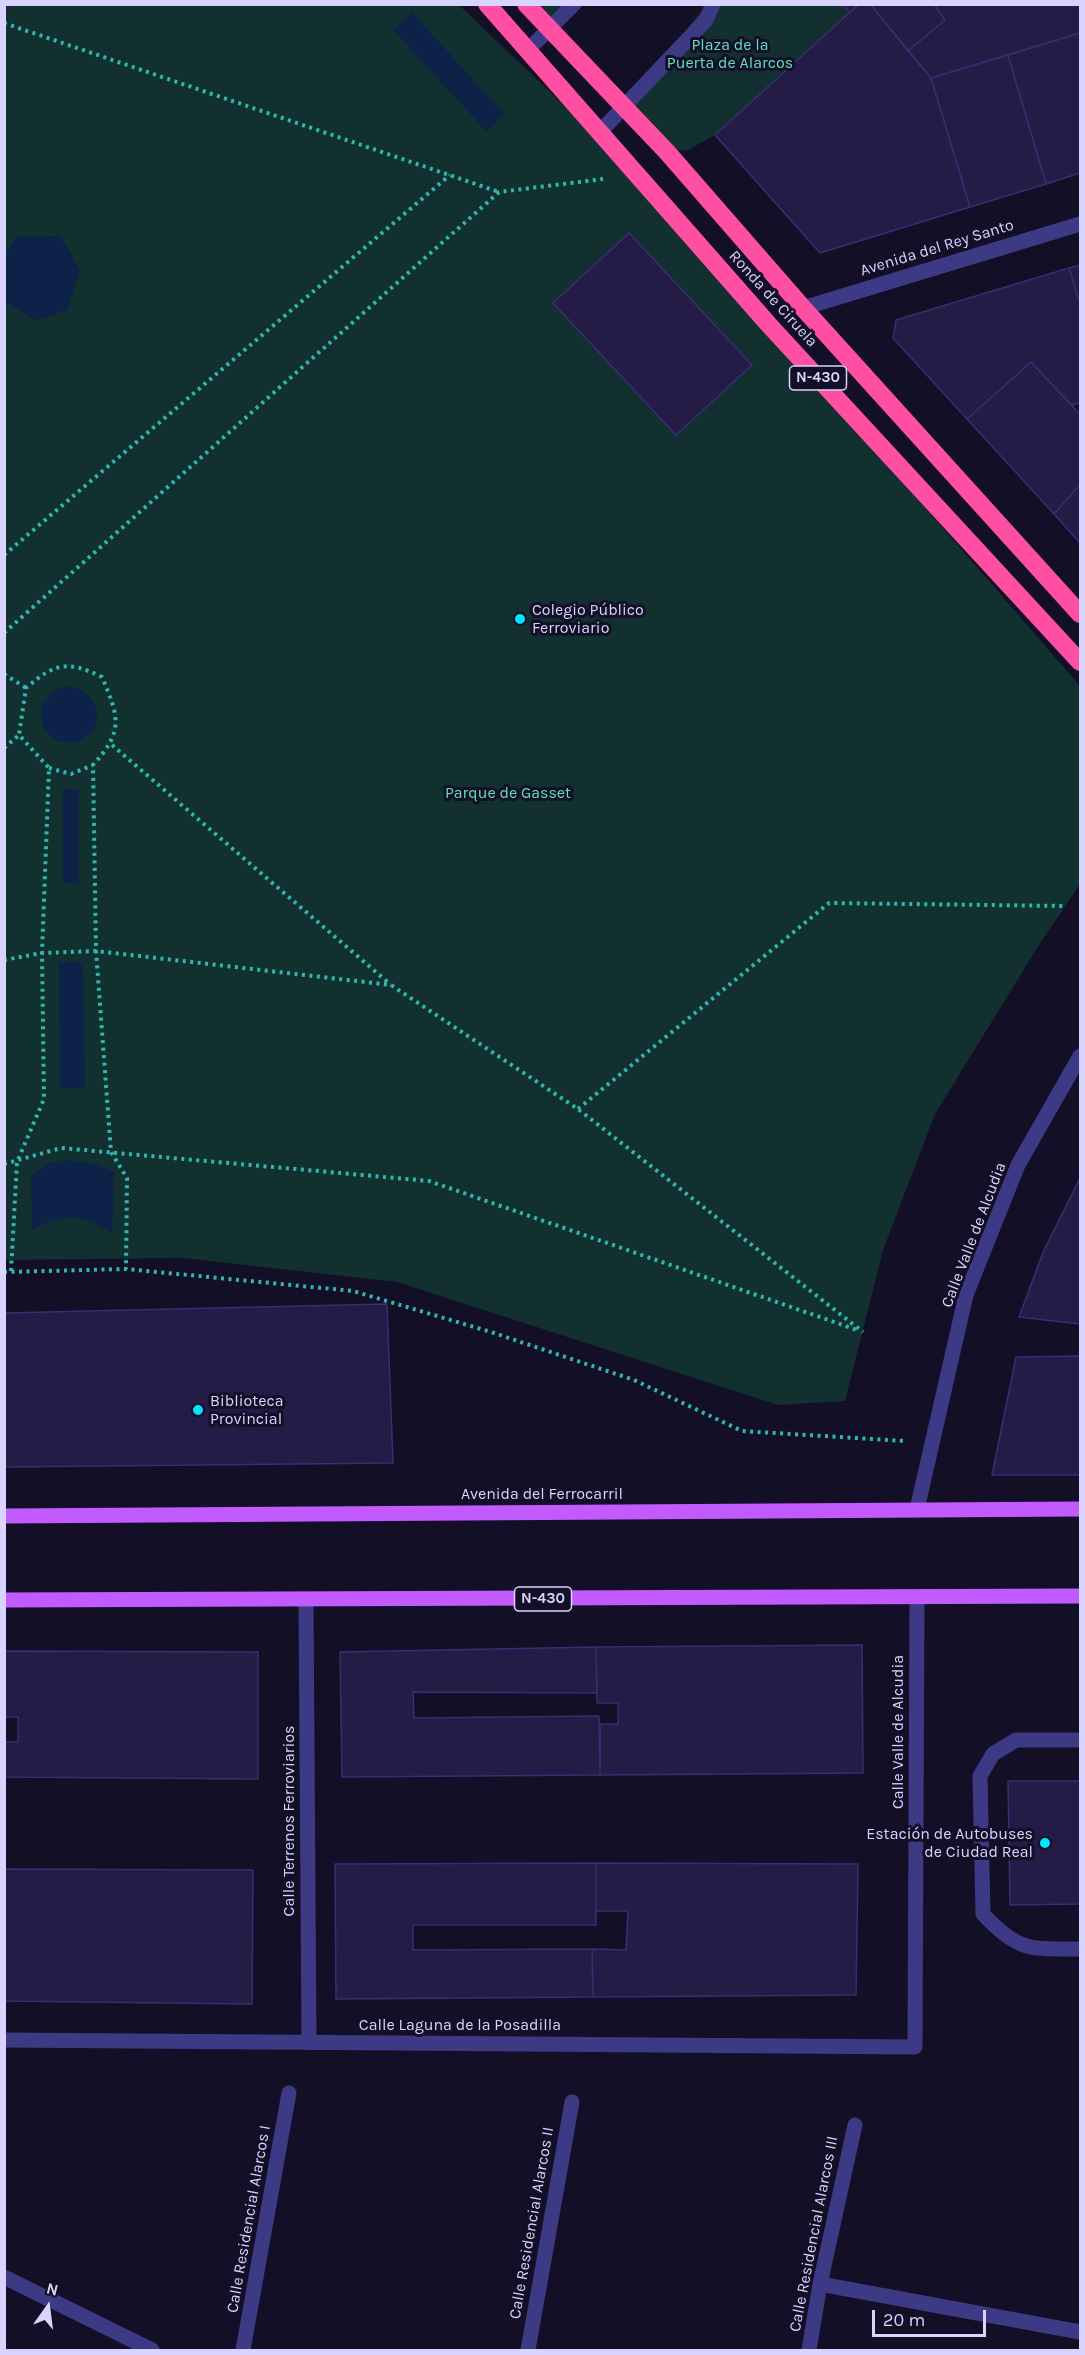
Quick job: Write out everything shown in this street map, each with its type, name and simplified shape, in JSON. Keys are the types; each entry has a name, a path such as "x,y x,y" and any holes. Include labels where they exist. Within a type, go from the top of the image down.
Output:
{"highway":[{"name":"N-430","path":"487,4 528,50"},
{"name":"N-430","path":"526,4 549,30"},
{"name":"Ronda de Ciruela","path":"549,30 626,107 1080,614"},
{"name":"Ronda de Ciruela","path":"528,50 770,326 1080,662"}],"main road":[{"name":"Avenida del Ferrocarril","path":"4,1516 1080,1509"},
{"name":"N-430","path":"4,1600 1080,1596"}],"street":[{"path":"528,50 574,4"},
{"path":"600,132 706,20 713,4"},
{"name":"Avenida del Rey Santo","path":"804,308 1080,224"},
{"name":"Calle Valle de Alcudia","path":"917,1509 966,1295 1018,1165 1080,1056"},
{"name":"Calle Valle de Alcudia","path":"915,2047 916,1598"},
{"name":"Calle Terrenos Ferroviarios","path":"306,1600 309,2042"},
{"path":"1080,1740 1016,1740 993,1754 980,1776 983,1914 1002,1935 1030,1949 1080,1949"},
{"name":"Calle Laguna de la Posadilla","path":"4,2040 915,2047"},
{"name":"Calle Residencial Alarcos I","path":"243,2350 289,2093"},
{"name":"Calle Residencial Alarcos II","path":"528,2350 572,2102"},
{"name":"Calle Residencial Alarcos III","path":"809,2350 820,2284 855,2125"},
{"path":"4,2277 152,2350"},
{"path":"820,2284 1080,2332"}],"path":[{"path":"5,25 499,192 637,175"},
{"path":"4,555 450,175"},
{"path":"4,633 499,192"},
{"path":"4,748 19,735 26,688 44,673 62,665 83,668 102,677 116,709 112,745 93,765 71,774 49,768 19,735"},
{"path":"4,674 26,688"},
{"path":"4,1164 61,1148 429,1182 863,1332 578,1109 391,985 112,745"},
{"path":"93,765 96,951 111,1152 127,1178 126,1269"},
{"path":"11,1271 17,1162 44,1099 42,953 49,768"},
{"path":"578,1109 829,903 1066,906"},
{"path":"4,960 42,953 96,951 391,985"},
{"path":"4,1272 126,1269 353,1290 491,1332 634,1380 742,1431 932,1443"}],"green space":[{"name":"Parque de Gasset","path":"4,5 459,5 637,175 1080,686 1080,884 1039,945 935,1114 883,1250 845,1401 778,1405 397,1282 183,1258 5,1260"},
{"path":"526,5 581,5 549,30"},
{"name":"Plaza de la Puerta de Alarcos","path":"706,5 843,5 850,13 715,135 688,150 667,152 626,107"}],"water":[{"path":"412,12 504,114 486,131 393,30"},
{"path":"61,236 80,270 68,310 36,320 5,302 5,254 17,237"},
{"path":"64,687 74,687 89,695 95,704 97,715 95,726 89,735 74,743 64,743 53,738 46,731 41,720 41,710 46,699 53,692"},
{"path":"63,789 79,790 79,883 63,883"},
{"path":"59,962 83,962 85,1088 60,1088"},
{"path":"65,1160 96,1164 114,1172 112,1233 90,1222 72,1218 55,1220 32,1230 31,1175 48,1164"}],"building":[{"path":"843,4 859,4 850,13"},
{"path":"859,4 870,4 931,78 970,207 820,253 715,135"},
{"path":"870,4 934,4 945,20 908,51"},
{"path":"934,4 1080,4 1080,33 931,78 908,51 945,20"},
{"path":"1080,33 1080,173 1046,184 1008,55"},
{"path":"1008,55 1046,184 970,207 931,78"},
{"path":"629,233 752,365 676,435 553,303"},
{"path":"1080,265 1080,304 1069,268"},
{"path":"1069,268 1080,304 1080,403 1071,405 1031,362 967,419 893,338 896,320"},
{"path":"1031,362 1080,414 1080,485 1054,514 967,419"},
{"path":"1080,485 1080,543 1054,514"},
{"path":"1080,1178 1080,1324 1019,1317 1044,1250"},
{"name":"Biblioteca Provincial","path":"387,1304 393,1463 4,1467 4,1313"},
{"path":"1080,1356 1080,1475 992,1475 1016,1357"},
{"path":"862,1645 863,1773 600,1775 600,1724 618,1724 618,1703 597,1703 596,1647"},
{"path":"596,1647 597,1693 413,1692 414,1718 599,1716 600,1775 342,1777 340,1652"},
{"path":"4,1651 258,1652 258,1779 4,1777 4,1742 18,1742 18,1717 4,1717"},
{"name":"Estación de Autobuses de Ciudad Real","path":"1008,1781 1080,1781 1080,1904 1010,1905"},
{"path":"596,1863 596,1925 413,1925 413,1950 592,1949 593,1997 336,1999 335,1864"},
{"path":"596,1863 858,1864 856,1995 593,1997 592,1949 626,1950 628,1911 596,1911"},
{"path":"4,1869 253,1870 252,2004 4,2001"}],"place":[{"name":"Colegio Público Ferroviario","path":"520,619"},
{"name":"Biblioteca Provincial","path":"198,1410"},
{"name":"Estación de Autobuses de Ciudad Real","path":"1045,1843"}]}
